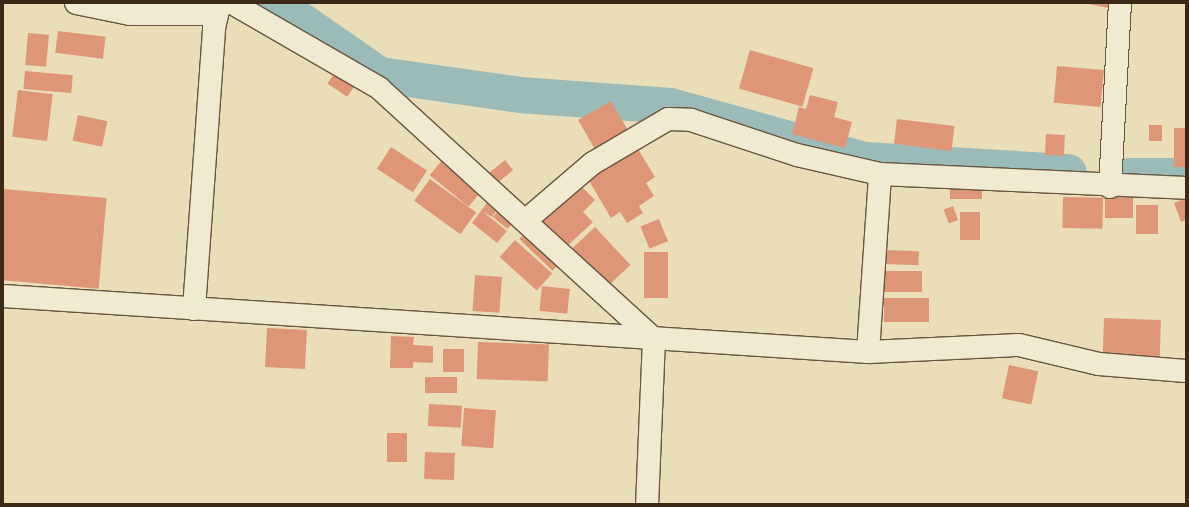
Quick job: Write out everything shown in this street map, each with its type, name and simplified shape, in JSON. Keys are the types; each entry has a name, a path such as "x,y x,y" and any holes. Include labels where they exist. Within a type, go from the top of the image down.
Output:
{"street":[{"path":"76,3 130,14 223,7 379,88 654,339 647,504"},
{"path":"1110,187 1120,3"},
{"path":"194,309 223,7"},
{"path":"525,221 593,163 668,119 691,120 797,155 880,174 1110,187 1186,188"},
{"path":"868,352 880,174"},
{"path":"3,296 868,352 1019,345 1099,364 1186,371"}],"building":[{"path":"1083,3 1110,3 1109,8"},
{"path":"58,31 106,37 103,59 55,53"},
{"path":"28,33 49,35 46,67 25,65"},
{"path":"750,50 813,68 802,107 739,88"},
{"path":"1057,66 1104,70 1101,107 1054,103"},
{"path":"25,71 73,75 71,93 23,89"},
{"path":"335,72 355,85 348,97 327,84"},
{"path":"18,90 53,94 47,141 12,137"},
{"path":"810,95 838,102 834,117 852,122 845,148 792,134 799,107 806,109"},
{"path":"611,101 628,130 595,149 578,120"},
{"path":"78,115 107,121 102,147 73,140"},
{"path":"897,119 955,126 952,151 894,144"},
{"path":"1149,125 1162,125 1162,141 1149,141"},
{"path":"1174,128 1186,128 1186,167 1174,167"},
{"path":"1046,134 1065,135 1064,156 1045,155"},
{"path":"391,147 427,170 413,192 377,169"},
{"path":"638,149 655,177 646,183 654,196 639,206 643,213 627,223 620,212 611,218 588,179"},
{"path":"443,159 482,190 469,207 430,175"},
{"path":"505,160 513,170 498,183 489,173"},
{"path":"430,179 476,213 460,234 414,201"},
{"path":"578,183 595,200 583,212 593,222 565,248 539,220"},
{"path":"950,184 982,184 982,199 950,199"},
{"path":"3,189 107,198 99,289 3,280"},
{"path":"1105,196 1133,196 1133,218 1105,218"},
{"path":"1063,197 1103,198 1102,229 1062,228"},
{"path":"1186,198 1186,220 1181,222 1174,203"},
{"path":"489,200 499,206 492,217 482,211 507,231 497,243 472,223"},
{"path":"1136,205 1158,205 1158,234 1136,234"},
{"path":"953,206 958,220 949,224 944,209"},
{"path":"501,207 516,219 508,229 493,217"},
{"path":"960,212 980,212 980,240 960,240"},
{"path":"659,219 668,241 649,249 640,226"},
{"path":"595,227 630,265 603,291 567,253"},
{"path":"527,231 560,263 552,271 519,239"},
{"path":"515,240 552,273 537,291 500,257"},
{"path":"885,250 919,251 918,265 885,264"},
{"path":"644,252 668,252 668,298 644,298"},
{"path":"884,271 922,271 922,292 884,292"},
{"path":"475,275 502,277 499,313 472,311"},
{"path":"542,286 570,289 567,314 539,311"},
{"path":"884,298 929,298 929,322 884,322"},
{"path":"1104,318 1161,320 1160,357 1103,355"},
{"path":"267,328 307,330 305,369 265,367"},
{"path":"391,336 414,337 413,345 433,346 433,363 413,362 413,368 390,368"},
{"path":"478,342 549,344 548,381 477,379"},
{"path":"443,349 464,349 464,372 443,372"},
{"path":"1009,365 1038,371 1031,404 1002,398"},
{"path":"425,377 457,377 457,393 425,393"},
{"path":"429,404 462,406 461,428 428,426"},
{"path":"464,408 496,410 493,448 461,446"},
{"path":"387,433 407,433 407,462 387,462"},
{"path":"425,452 455,453 454,480 424,479"}],"waterway":[{"path":"276,3 380,75 520,95 671,106 865,160 1069,172"},
{"path":"1130,176 1186,176"}]}
